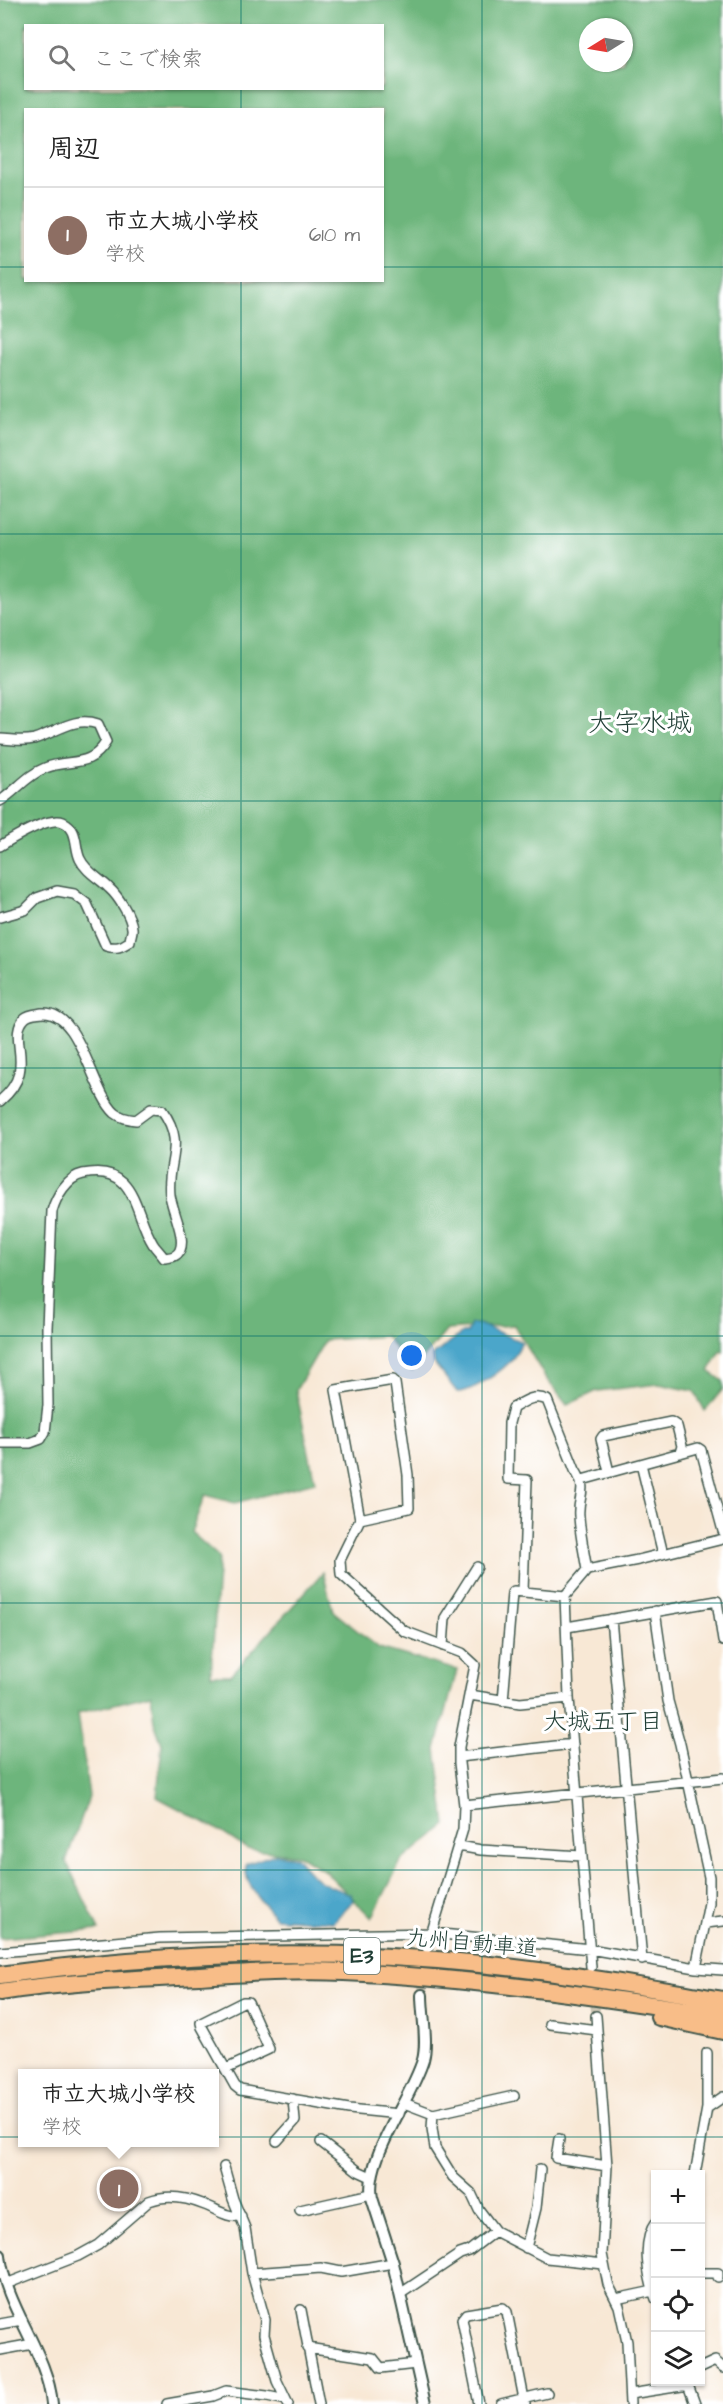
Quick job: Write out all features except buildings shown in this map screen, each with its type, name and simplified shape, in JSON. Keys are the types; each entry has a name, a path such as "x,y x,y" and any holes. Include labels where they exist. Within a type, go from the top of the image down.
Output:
{"highway":[{"name":"九州自動車道","path":"0,1976 78,1964 190,1956 344,1955 481,1964 583,1977 723,2000"},
{"name":"九州自動車道","path":"0,1992 52,1984 129,1978 264,1971 342,1972 560,1991 723,2016"},
{"path":"342,1972 529,1992 723,2031"}],"street":[{"path":"0,739 34,739 70,723 87,720 98,724 106,742 90,759 61,762 44,768 26,779 0,801"},
{"path":"0,846 51,821 63,822 71,829 77,840 80,858 93,875 111,889 125,911 132,928 130,941 122,946 106,946 87,903 74,894 57,891 37,898 26,910 0,917"},
{"path":"0,1101 11,1092 18,1081 21,1053 18,1040 25,1018 48,1013 65,1022 114,1112 123,1118 136,1120 151,1109 162,1110 172,1124 175,1152 170,1195 182,1242 180,1252 174,1257 164,1258 153,1244 131,1189 115,1177 98,1172 80,1174 64,1187 54,1202 52,1211 47,1328 48,1405 45,1432 41,1439 30,1443 0,1443"},
{"path":"360,1519 410,1508 408,1475 393,1380 336,1390 360,1519 340,1560 341,1574 404,1631 462,1653 475,1665 459,1757 464,1805 463,1829 427,1948"},
{"path":"523,1592 527,1480 508,1479 509,1424 513,1408 529,1398 537,1397 547,1400 575,1470 582,1480 583,1495 579,1513 587,1570"},
{"path":"609,1472 600,1439 603,1436 671,1422 677,1426 682,1446 680,1453"},
{"path":"582,1480 698,1448 701,1450 723,1531"},
{"path":"641,1464 663,1554"},
{"path":"591,1967 569,1698 565,1596 587,1570 723,1539"},
{"path":"443,1646 445,1618 477,1567"},
{"path":"503,1701 512,1593 514,1591 565,1596"},
{"path":"567,1627 717,1600 723,1641"},
{"path":"655,1611 665,1682 709,1877 706,1923 696,1968"},
{"path":"611,1619 642,1960"},
{"path":"470,1695 520,1703 569,1698"},
{"path":"459,1757 573,1744"},
{"path":"464,1805 723,1778"},
{"path":"459,1846 481,1850 582,1856"},
{"path":"706,1923 723,1921"},
{"path":"0,1952 160,1938 432,1933 590,1949 642,1960 723,1970"},
{"path":"422,1995 424,2057 378,2156 372,2177 371,2194 393,2263 425,2404"},
{"path":"226,2069 269,2049 248,2002 243,2002 201,2023 226,2069 240,2090 399,2114"},
{"path":"596,2016 606,2166 602,2236 604,2265 627,2342 630,2399 677,2386"},
{"path":"550,2024 597,2030"},
{"path":"696,2170 707,2108 707,2053"},
{"path":"404,2103 433,2114 514,2096"},
{"path":"707,2108 723,2097"},
{"path":"278,2141 294,2121 293,2099"},
{"path":"433,2114 432,2128 435,2148 453,2177 471,2193 479,2210 495,2231 526,2248 555,2260 604,2265"},
{"path":"559,2139 556,2158 606,2166"},
{"path":"321,2142 358,2171 372,2177"},
{"path":"224,2167 249,2244 252,2273 265,2319 264,2335 277,2381 287,2402"},
{"path":"526,2248 536,2208 540,2169"},
{"path":"300,2210 371,2194"},
{"path":"6,2284 78,2256 98,2245 149,2201 157,2198 178,2198 204,2204 228,2216 241,2216"},
{"path":"651,2230 647,2251 651,2265"},
{"path":"400,2294 460,2254 469,2251 495,2231"},
{"path":"0,2255 6,2284 33,2344 48,2385 52,2404"},
{"path":"252,2273 321,2268 341,2272 393,2263"},
{"path":"705,2273 718,2273 718,2277"},
{"path":"616,2299 651,2295"},
{"path":"479,2404 462,2319 466,2314 503,2308 507,2312 524,2401"},
{"path":"301,2310 319,2404"},
{"path":"0,2324 22,2320"},
{"path":"0,2350 33,2344"},
{"path":"307,2348 373,2358 381,2368 416,2364"},
{"path":"705,2366 715,2361 723,2368"},
{"path":"689,2386 695,2404"},
{"path":"167,2404 213,2396 226,2391 267,2396 287,2402"},
{"path":"501,2404 524,2401 547,2393"}],"green space":[{"path":"0,0 723,0 723,1352 721,1351 709,1371 723,1381 723,1389 705,1411 694,1391 659,1384 597,1391 567,1405 545,1377 514,1325 447,1330 412,1371 386,1336 325,1340 296,1390 315,1482 235,1503 205,1495 191,1532 219,1557 211,1675 231,1675 323,1572 333,1611 379,1648 457,1670 436,1749 446,1825 401,1861 372,1918 325,1871 299,1855 247,1849 215,1828 157,1797 162,1744 154,1722 151,1695 78,1713 89,1797 66,1861 99,1930 0,1938"}],"water":[{"path":"471,1324 479,1324 522,1342 509,1363 495,1374 470,1389 457,1392 434,1363 433,1355 462,1333 467,1333"},
{"path":"275,1854 296,1857 314,1877 351,1894 353,1901 333,1922 275,1918 251,1886 246,1864"}],"tunnel":[{"path":"422,1995 426,1956"},
{"path":"592,1975 596,2016"}],"place":[{"name":"市立大城小学校","path":"119,2189"}],"district":[{"name":"大字水城","path":"640,722"},
{"name":"大城五丁目","path":"603,1721"}]}
